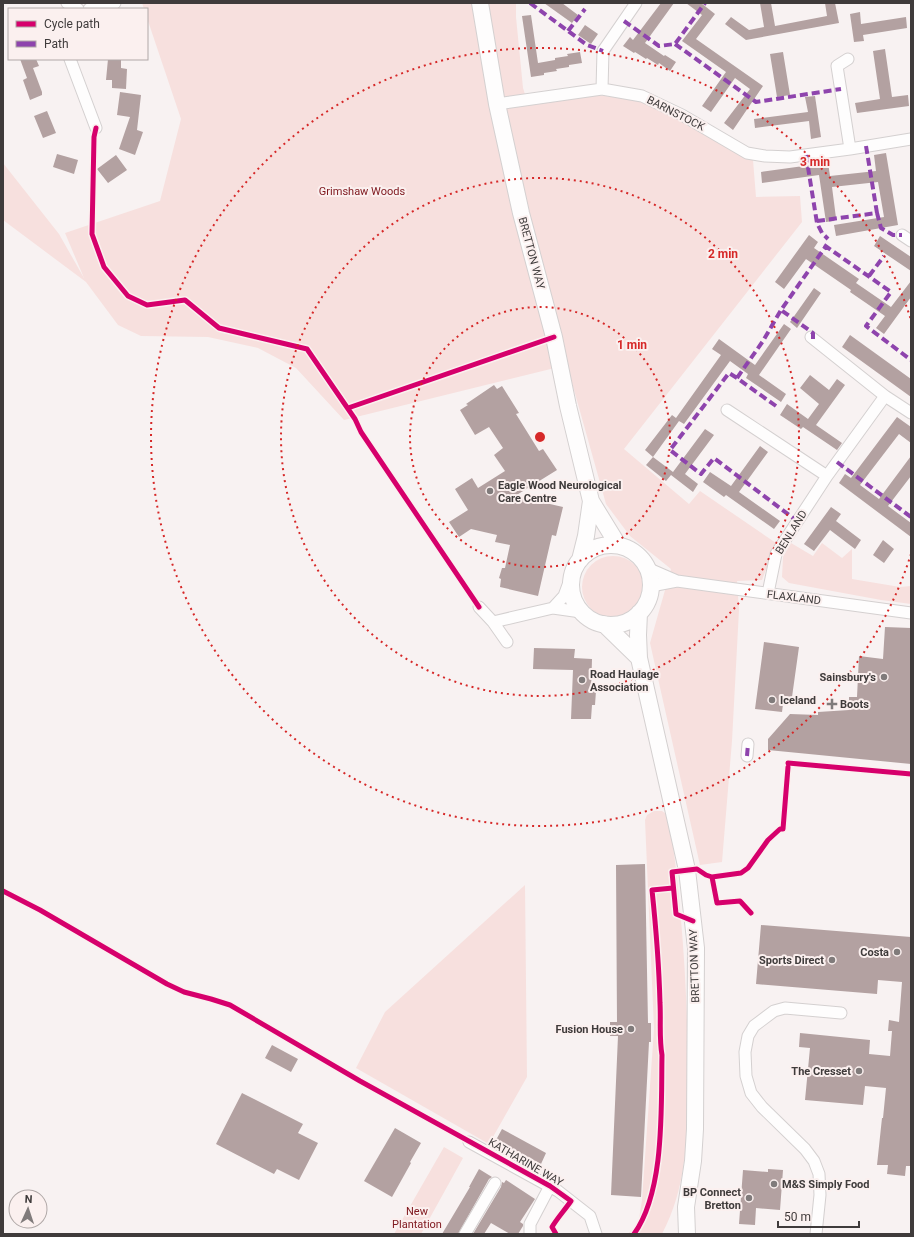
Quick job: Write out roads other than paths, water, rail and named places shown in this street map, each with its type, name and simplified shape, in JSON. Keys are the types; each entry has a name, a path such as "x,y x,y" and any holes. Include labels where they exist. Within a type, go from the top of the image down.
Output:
{"street":[{"path":"67,3 76,8"},
{"path":"96,8 111,6 115,3"},
{"name":"BRETTON WAY","path":"480,3 497,104 522,213 554,337 568,406 591,502 618,545"},
{"path":"602,89 603,51 636,3"},
{"path":"848,59 837,66 850,149"},
{"path":"70,60 96,128"},
{"name":"BARNSTOCK","path":"497,104 602,89 642,96 682,115 747,153 765,156 790,157 911,139"},
{"path":"811,337 885,396 911,413"},
{"name":"BENLAND","path":"768,593 776,554 827,476 885,396"},
{"path":"727,410 827,476"},
{"name":"BRETTON WAY","path":"580,560 586,536 591,502"},
{"path":"553,608 564,596 574,568 580,560 587,552 597,547 607,545 618,545 627,548 642,560 650,577 650,596 645,606 630,620 620,624 604,624 589,618 581,612 574,602 571,590 571,577"},
{"name":"FLAXLAND","path":"647,568 677,581 911,613"},
{"name":"FLAXLAND","path":"651,586 677,581"},
{"path":"479,607 493,622 507,642"},
{"path":"493,622 553,608 581,612"},
{"name":"BRETTON WAY","path":"639,613 639,658 687,870 696,948 695,1129 693,1161 686,1207 687,1234"},
{"path":"604,624 639,658"},
{"path":"747,756 748,744"},
{"path":"816,1234 820,1194 819,1174 814,1161 805,1149 762,1107 751,1093 746,1076 745,1052 748,1036 754,1026 774,1011 785,1008 841,1013"},
{"name":"KATHARINE WAY","path":"470,1142 550,1186 580,1207 590,1216 596,1234"},
{"path":"465,1234 495,1182"},
{"path":"530,1234 530,1224 550,1186"},
{"name":"BRETTON WAY","path":"675,1234 686,1207"}],"place":[{"name":"Eagle Wood Neurological Care Centre","path":"490,491"},
{"name":"Sainsbury's","path":"884,677"},
{"name":"Road Haulage Association","path":"582,680"},
{"name":"Iceland","path":"772,700"},
{"name":"Boots","path":"832,704"},
{"name":"Costa","path":"897,952"},
{"name":"Sports Direct","path":"832,960"},
{"name":"Fusion House","path":"631,1029"},
{"name":"The Cresset","path":"859,1071"},
{"name":"M&S Simply Food","path":"774,1184"},
{"name":"BP Connect Bretton","path":"749,1198"}],"park label":[{"name":"Grimshaw Woods","path":"362,191"},
{"name":"New Plantation","path":"417,1217"}]}
